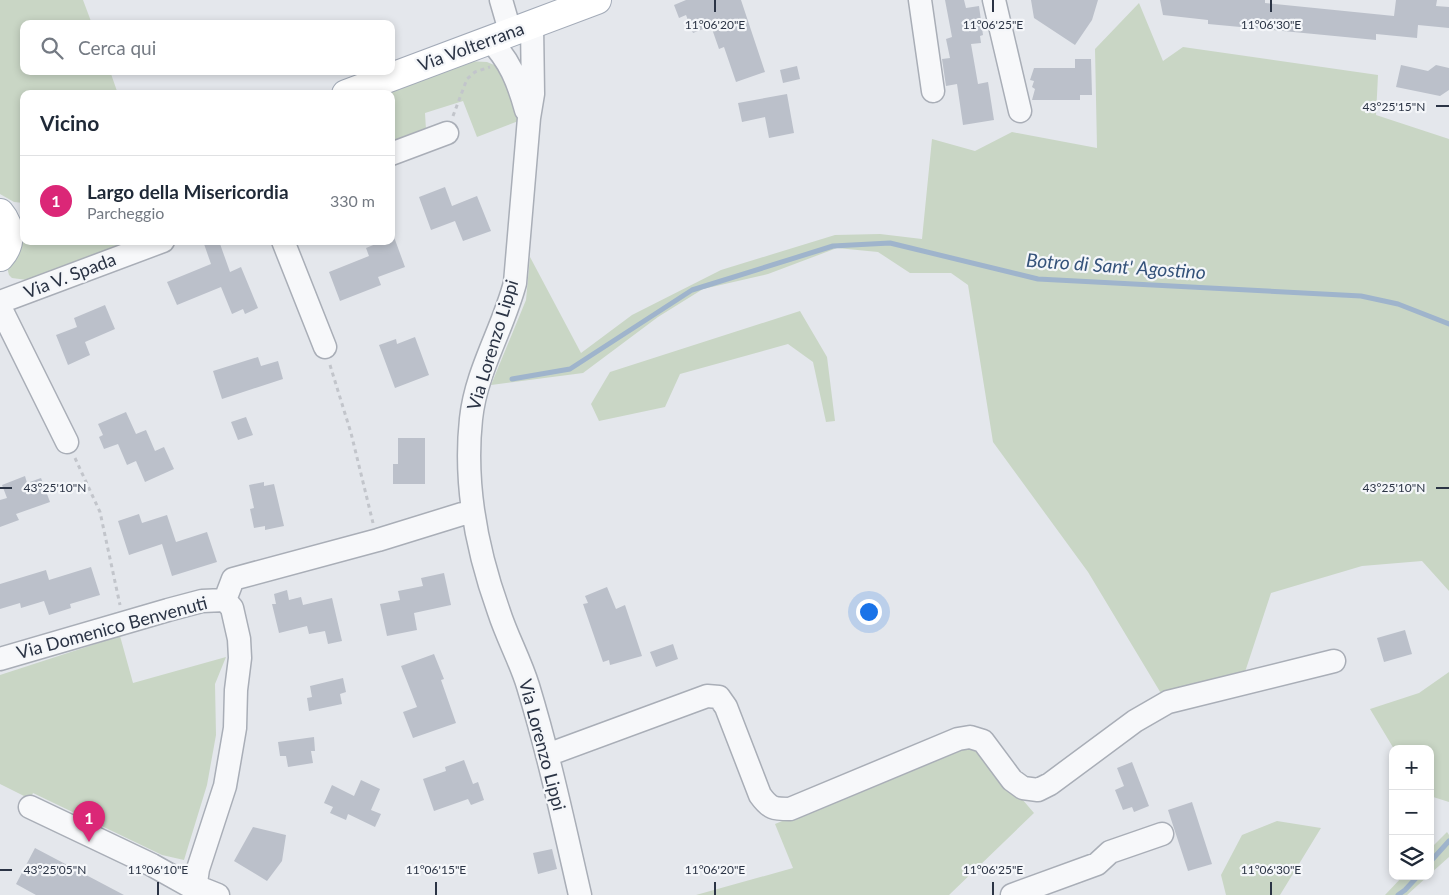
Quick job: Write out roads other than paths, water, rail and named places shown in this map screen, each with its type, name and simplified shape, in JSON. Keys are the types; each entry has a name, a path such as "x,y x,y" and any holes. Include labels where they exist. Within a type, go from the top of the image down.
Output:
{"main road":[{"name":"Via Volterrana","path":"358,90 507,40 596,0"},
{"path":"7,228 20,214"}],"street":[{"path":"501,0 507,40"},
{"path":"920,0 933,90"},
{"path":"994,0 1020,111"},
{"name":"Via Lorenzo Lippi","path":"507,40 508,62 514,73 529,118"},
{"name":"Via Lorenzo Lippi","path":"507,40 533,58 532,94 515,283 509,305 477,386 471,417 469,450 473,512 486,574 499,614 528,684 580,895"},
{"path":"395,152 447,133"},
{"name":"Via V. Spada","path":"1,298 151,245"},
{"path":"284,245 325,348"},
{"path":"1,298 67,442"},
{"path":"225,600 233,580 473,512"},
{"name":"Via Domenico Benvenuti","path":"0,659 124,622 202,602 225,600 232,608 239,639 240,662 236,690 235,736 224,792 191,892"},
{"path":"547,755 707,696 719,697 726,707 760,795 766,803 775,809 790,809 958,740 970,737 982,741 1012,780 1023,788 1038,790 1050,784 1135,721 1168,702 1334,661"},
{"path":"30,807 152,865 191,892 203,889 218,895"},
{"path":"1012,895 1097,864 1110,852 1162,834"}],"waterway":[{"name":"Botro di Sant' Agostino","path":"512,379 570,369 692,290 833,246 890,243 1038,279 1361,296 1398,304 1449,324"},
{"path":"1434,858 1449,841"},
{"path":"1398,895 1414,880"}],"place":[{"name":"Largo della Misericordia","path":"89,842"}]}
